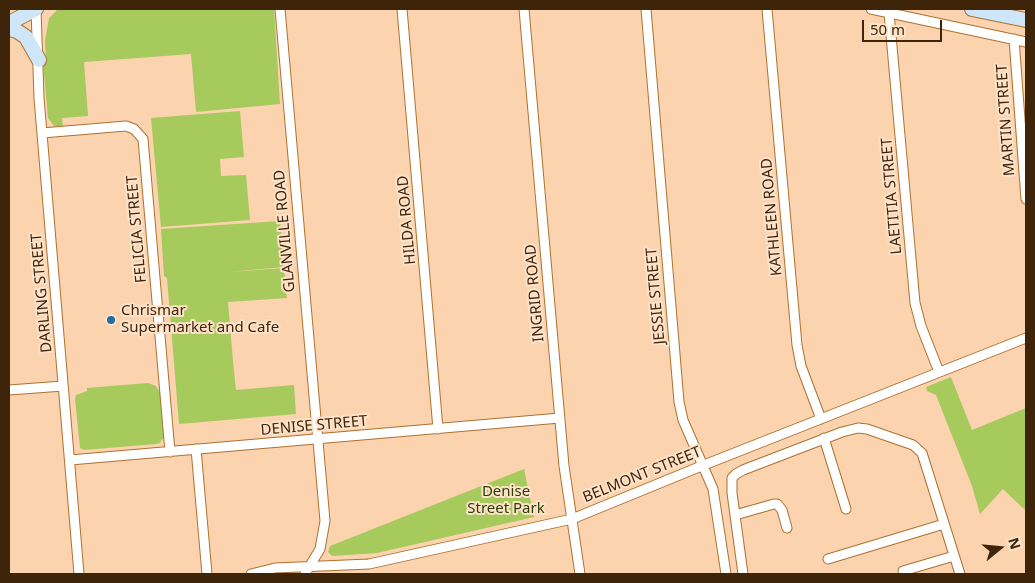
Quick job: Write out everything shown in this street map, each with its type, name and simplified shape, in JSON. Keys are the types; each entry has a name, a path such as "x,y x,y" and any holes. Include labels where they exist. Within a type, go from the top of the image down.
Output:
{"main road":[{"path":"9,23 36,9"},
{"path":"972,9 1026,20"},
{"path":"9,28 26,37 39,60"}],"street":[{"name":"DARLING STREET","path":"36,9 39,98 79,574"},
{"name":"GLANVILLE ROAD","path":"280,9 325,521 320,549 308,570"},
{"name":"HILDA ROAD","path":"402,9 438,429"},
{"name":"INGRID ROAD","path":"524,9 564,466 580,574"},
{"name":"JESSIE STREET","path":"646,9 679,402 683,420 704,465 715,496 726,574"},
{"name":"KATHLEEN ROAD","path":"767,9 796,345 801,366 821,419"},
{"path":"871,9 1026,42"},
{"name":"LAETITIA STREET","path":"890,13 915,303 921,326 939,372"},
{"name":"MARTIN STREET","path":"1014,39 1026,199"},
{"name":"FELICIA STREET","path":"42,134 126,126 134,129 142,139 170,452"},
{"name":"BELMONT STREET","path":"250,574 275,568 308,570 369,564 572,519 1026,338"},
{"path":"9,390 64,386"},
{"name":"DENISE STREET","path":"70,460 560,418"},
{"path":"743,574 731,484 732,478 736,474 824,438 858,428 867,429 916,448 923,457 960,574"},
{"path":"824,438 846,509"},
{"path":"196,450 207,574"},
{"path":"735,515 774,504 780,506 787,528"},
{"path":"828,559 944,524"},
{"path":"903,571 954,556"}],"green space":[{"path":"58,9 274,9 280,104 196,112 191,54 84,62 88,116 62,118 63,126 54,126 48,118 43,61 46,60 45,41 49,18"},
{"path":"240,111 244,157 220,159 221,176 246,175 250,220 161,227 151,118"},
{"path":"280,221 284,267 229,272 284,268 287,298 228,302 236,390 294,385 296,414 179,424 161,229"},
{"path":"951,377 972,430 1026,408 1026,511 1003,489 980,514 972,486 936,395 927,391 926,387"},
{"path":"148,383 156,386 161,394 164,439 160,443 84,450 80,448 76,395 87,391 87,388"},
{"name":"Denise Street Park","path":"524,469 534,517 377,553 332,556 328,552 330,546"}],"place":[{"name":"Chrismar Supermarket and Cafe","path":"111,320"}]}
